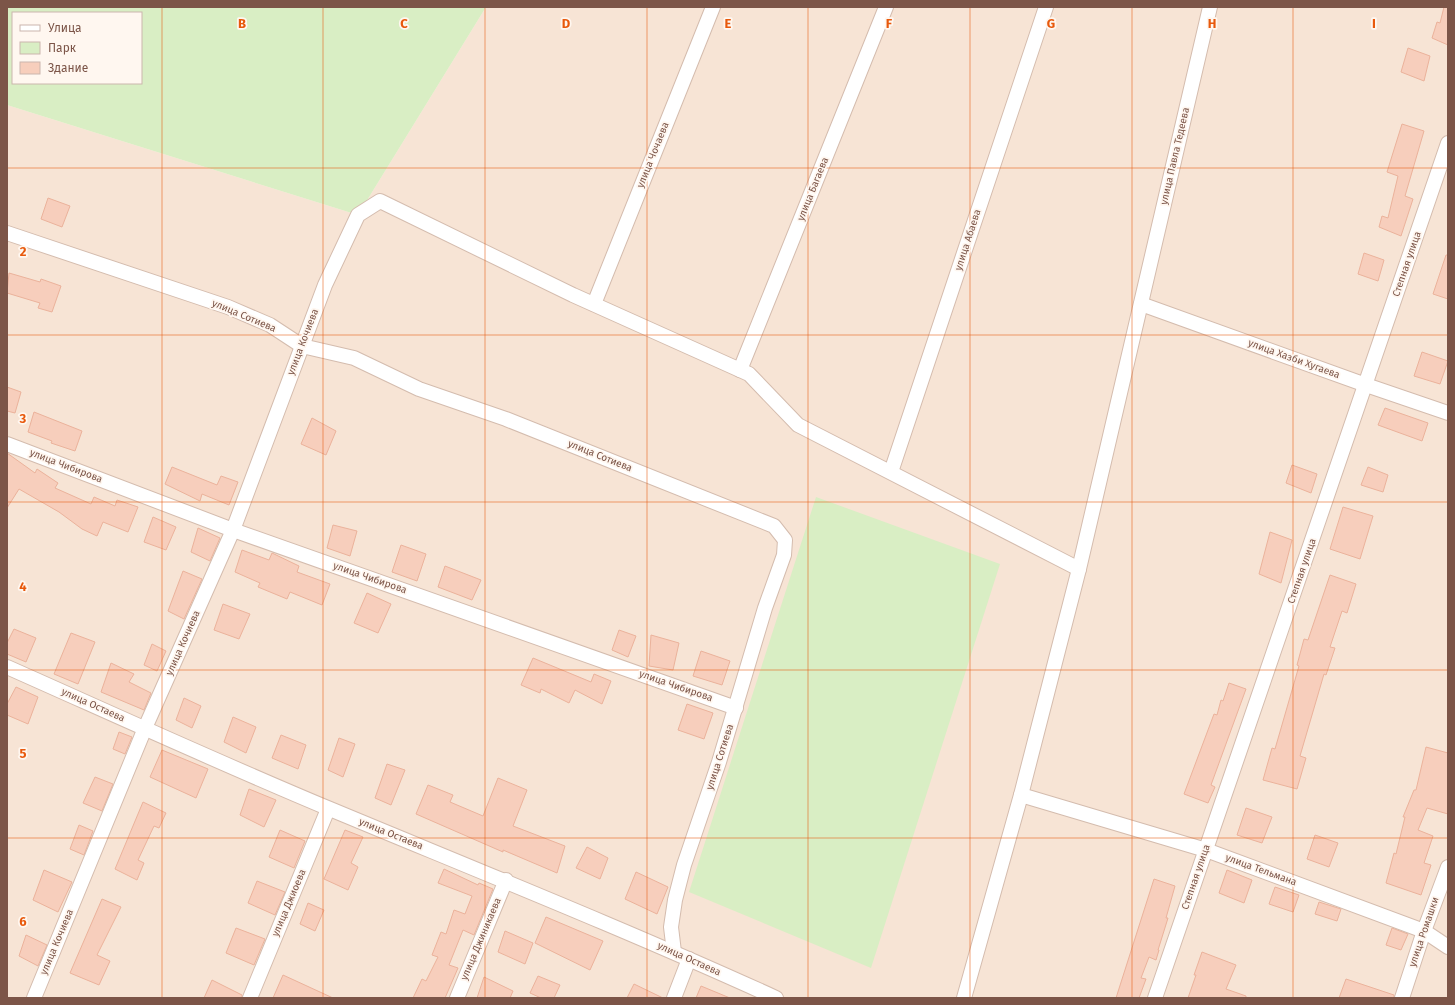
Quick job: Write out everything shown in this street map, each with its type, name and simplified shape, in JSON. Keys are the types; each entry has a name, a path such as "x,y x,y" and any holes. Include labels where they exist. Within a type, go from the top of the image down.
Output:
{"street":[{"name":"улица Чочаева","path":"594,304 713,7"},
{"name":"улица Багаева","path":"740,370 886,7"},
{"name":"улица Абаева","path":"891,472 1046,7"},
{"name":"улица Павла Тедеева","path":"964,998 1021,795 1079,569 1210,7"},
{"name":"Степная улица","path":"1155,998 1448,143"},
{"name":"улица Кочиева","path":"34,998 145,728 232,530 324,286 358,215 380,201 594,304"},
{"name":"улица Сотиева","path":"7,233 228,307 270,325 302,346 354,358 419,389 506,419 774,526 784,540 784,555 736,708 684,864 675,900 671,927 674,952"},
{"path":"594,304 749,374 798,425 1079,569"},
{"name":"улица Хазби Хугаева","path":"1141,304 1448,413"},
{"name":"улица Чибирова","path":"7,444 232,530 736,708"},
{"name":"улица Остаева","path":"7,667 328,809 506,880 674,952 776,998"},
{"name":"улица Тельмана","path":"1021,795 1206,850 1424,931 1448,947"},
{"name":"улица Джиоева","path":"250,998 328,809"},
{"name":"улица Ромашки","path":"1402,998 1424,931 1448,867"},
{"name":"улица Джиникаева","path":"457,998 506,880"},
{"path":"674,998 689,959"}],"shaded area":[{"path":"486,7 1448,7 1448,998 7,998 7,105 358,215"}],"green space":[{"path":"7,7 486,7 358,215 7,105"},
{"path":"816,497 1000,564 871,968 689,892"}],"building":[{"path":"1444,7 1448,7 1448,45 1432,38 1437,22 1440,23"},
{"path":"1408,48 1430,56 1424,81 1401,72"},
{"path":"1402,124 1424,131 1405,196 1413,199 1401,236 1379,227 1382,216 1388,218 1398,176 1387,172"},
{"path":"48,198 70,206 62,227 41,219"},
{"path":"1364,253 1384,260 1378,281 1358,274"},
{"path":"1446,255 1448,255 1448,299 1433,294"},
{"path":"9,273 40,282 41,279 61,286 52,312 38,308 40,303 7,293"},
{"path":"1422,352 1448,361 1440,384 1414,376"},
{"path":"7,387 21,392 15,413 7,411"},
{"path":"1385,408 1428,423 1422,441 1378,425"},
{"path":"34,412 82,431 75,451 51,443 52,441 28,432"},
{"path":"312,418 336,431 326,455 301,444"},
{"path":"7,453 35,473 37,469 58,483 55,488 91,504 94,497 115,506 117,500 138,507 128,532 103,522 97,536 82,529 59,512 19,489 7,508"},
{"path":"1292,465 1317,474 1311,493 1286,483"},
{"path":"172,467 217,485 221,476 238,482 229,505 202,494 200,501 165,484"},
{"path":"1368,467 1388,475 1383,492 1361,485"},
{"path":"1343,507 1373,516 1360,559 1330,549"},
{"path":"153,517 176,527 166,550 144,542"},
{"path":"333,525 357,531 350,556 327,548"},
{"path":"198,528 220,538 210,561 191,552"},
{"path":"1270,532 1292,540 1281,583 1259,574"},
{"path":"401,545 426,554 417,581 392,572"},
{"path":"242,550 269,560 272,553 299,566 297,572 330,584 322,605 290,592 287,599 258,587 260,583 235,572"},
{"path":"445,566 481,580 472,600 438,587"},
{"path":"183,571 202,579 184,619 168,611"},
{"path":"1330,575 1356,584 1347,613 1342,611 1330,647 1335,648 1326,675 1324,674 1300,756 1306,758 1297,789 1263,780 1272,748 1275,749 1299,666 1297,665 1304,639 1308,640"},
{"path":"367,593 391,604 378,633 354,623"},
{"path":"223,604 250,614 239,639 214,630"},
{"path":"14,629 36,638 26,662 7,654 7,643"},
{"path":"619,630 636,636 628,657 612,650"},
{"path":"71,633 95,642 78,684 54,674"},
{"path":"651,635 679,643 673,670 649,666"},
{"path":"152,644 166,651 157,671 144,665"},
{"path":"701,651 730,661 722,685 693,676"},
{"path":"533,658 591,682 594,674 611,681 602,704 575,690 569,703 541,689 540,693 521,685"},
{"path":"111,663 134,674 129,682 151,693 144,710 101,692"},
{"path":"1229,683 1246,689 1211,785 1215,787 1208,803 1184,794 1214,714 1217,715 1221,700 1223,701"},
{"path":"16,687 38,697 28,724 7,715 7,704"},
{"path":"184,698 201,706 192,728 176,720"},
{"path":"687,704 713,713 704,739 678,730"},
{"path":"233,717 256,727 246,753 224,742"},
{"path":"119,732 132,737 125,754 113,749"},
{"path":"281,735 306,745 298,769 272,758"},
{"path":"339,738 355,744 343,777 328,770"},
{"path":"1426,747 1448,753 1448,814 1427,808 1418,830 1433,836 1424,863 1431,865 1421,895 1386,883 1394,853 1396,854 1405,817 1403,817 1414,790 1416,790"},
{"path":"162,750 208,769 196,798 150,777"},
{"path":"387,764 405,770 391,805 375,798"},
{"path":"95,777 113,784 102,811 83,803"},
{"path":"498,778 527,790 513,826 565,846 557,873 503,850 503,852 416,814 428,785 453,795 450,802 483,816"},
{"path":"249,789 276,800 264,827 240,815"},
{"path":"143,802 166,813 159,828 154,826 138,860 144,863 137,880 115,869"},
{"path":"1246,808 1272,817 1262,843 1237,835"},
{"path":"79,825 93,831 84,855 70,849"},
{"path":"280,830 305,841 294,868 269,857"},
{"path":"345,830 363,837 351,863 358,867 348,890 324,879"},
{"path":"1315,835 1338,843 1329,867 1307,859"},
{"path":"587,847 608,858 600,879 576,868"},
{"path":"444,869 478,885 479,883 493,889 474,935 463,930 449,965 458,968 445,998 413,998 422,979 426,981 438,957 432,955 441,932 446,934 454,910 465,914 472,896 438,883"},
{"path":"44,870 72,882 58,912 33,900"},
{"path":"1227,870 1252,880 1244,903 1219,893"},
{"path":"636,872 668,887 657,914 625,899"},
{"path":"1154,879 1175,886 1156,960 1149,957 1141,978 1146,979 1139,998 1116,998"},
{"path":"257,881 285,892 275,915 248,903"},
{"path":"1275,887 1299,895 1293,912 1269,904"},
{"path":"102,899 121,907 97,955 110,961 99,985 70,973"},
{"path":"1319,902 1341,909 1337,921 1315,914"},
{"path":"308,903 324,910 315,931 300,924"},
{"path":"546,917 603,941 590,970 535,943"},
{"path":"236,928 265,939 254,965 226,953"},
{"path":"1392,928 1408,934 1401,950 1386,945"},
{"path":"505,931 533,943 525,964 498,952"},
{"path":"26,935 47,945 38,966 19,956"},
{"path":"1202,952 1236,965 1226,989 1246,996 1246,998 1188,998"},
{"path":"283,975 333,998 273,998"},
{"path":"538,976 560,985 554,998 541,998 530,993"},
{"path":"484,977 513,991 510,998 477,998"},
{"path":"1346,979 1394,995 1394,998 1339,998"},
{"path":"212,980 242,995 242,998 204,998"},
{"path":"634,984 663,998 627,998"},
{"path":"701,986 730,998 696,998"}]}
